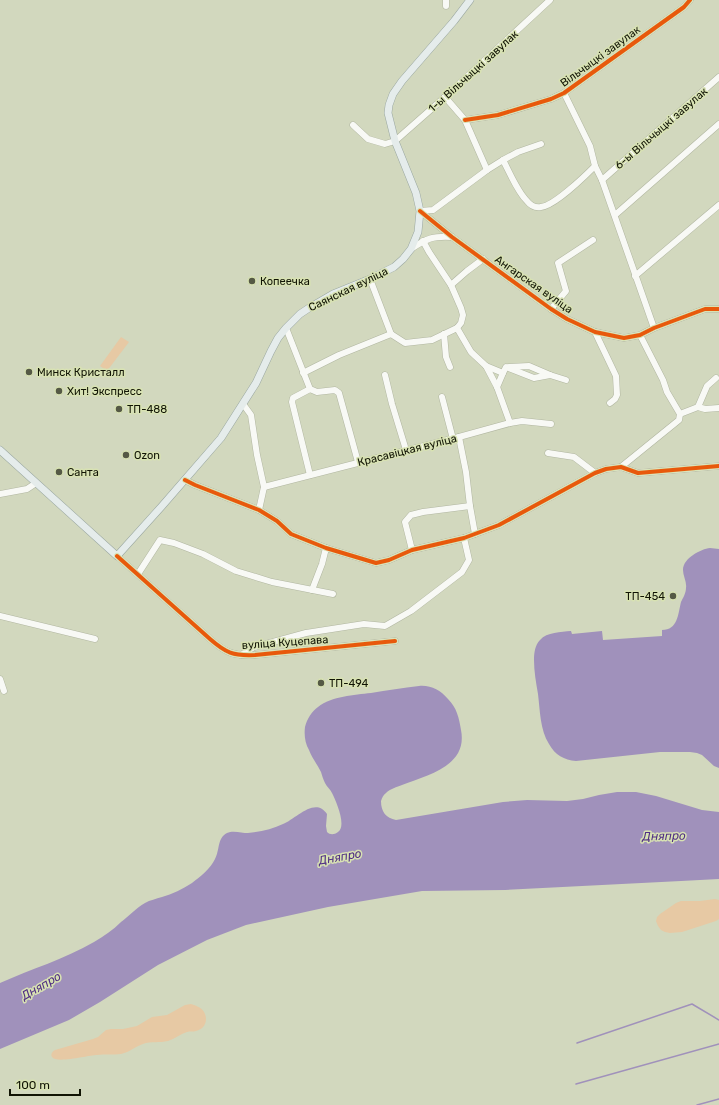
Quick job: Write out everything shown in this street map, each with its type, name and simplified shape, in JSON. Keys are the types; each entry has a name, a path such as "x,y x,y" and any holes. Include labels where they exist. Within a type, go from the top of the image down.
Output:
{"main road":[{"path":"420,211 416,193 395,141 388,113 389,105 393,94 402,81 454,21 470,0"},
{"name":"Саянская вуліца","path":"117,556 221,438 256,383 271,350 286,328 300,314 309,308 341,290 370,279 403,259 411,249 418,232 420,211"},
{"name":"вуліца Куцепава","path":"0,450 117,556"}],"street":[{"name":"1-ы Вільчыцкі завулак","path":"395,141 550,0"},
{"name":"Вільчыцкі завулак","path":"465,120 498,116 564,94 684,7 690,0"},
{"name":"6-ы Вільчыцкі завулак","path":"602,180 719,77"},
{"path":"564,94 590,146 595,166 615,215 654,328"},
{"path":"445,97 465,120 487,170"},
{"path":"615,215 719,124"},
{"path":"353,125 368,140 385,144 395,141"},
{"path":"420,211 433,210 503,160 518,152 541,144"},
{"path":"503,160 520,192 527,201 534,206 540,207 546,206 568,191 595,166"},
{"path":"635,276 719,205"},
{"name":"Ангарская вуліца","path":"420,211 452,237 552,309 567,319 594,332 624,338 640,335 654,328 705,309 719,309"},
{"path":"411,249 423,241 439,236 452,237"},
{"path":"552,309 566,291 558,263 593,240"},
{"path":"370,279 391,334 405,342 432,340 457,328 461,323 463,315 451,286 423,241"},
{"path":"451,286 483,259"},
{"path":"286,328 310,389 317,392 335,390 339,393 358,462"},
{"path":"457,328 471,352 486,366 497,387 510,423"},
{"path":"594,332 616,376 617,395 616,399 610,403"},
{"path":"303,373 339,355 391,334"},
{"path":"444,334 446,357 450,367"},
{"path":"621,467 679,420 680,414 667,392 663,380 640,335"},
{"path":"486,366 503,373"},
{"path":"506,367 529,366 566,380"},
{"path":"497,387 506,367"},
{"path":"506,367 534,378 550,375"},
{"path":"385,375 406,450"},
{"path":"698,407 707,386 716,378"},
{"path":"310,389 293,398 292,402 310,475"},
{"path":"442,397 466,472 475,534"},
{"path":"243,404 252,414 257,455 264,487 258,510"},
{"path":"680,414 698,407 705,409 719,408"},
{"name":"Красавіцкая вуліца","path":"264,487 510,423 522,421 551,424"},
{"path":"548,453 574,458 595,473"},
{"path":"185,480 258,510 277,521 291,534 326,548 376,563 389,560 412,550 464,538 499,525 595,473 606,469 621,467 638,473 719,466"},
{"path":"0,494 27,489 36,483"},
{"path":"412,550 406,522 411,515 422,512 470,506"},
{"path":"241,655 254,646 306,633 364,624 385,626 411,611 462,572 469,560 464,538"},
{"path":"138,574 160,540 174,543 203,554 236,571 272,582 333,594"},
{"path":"312,590 322,564 326,548"},
{"name":"вуліца Куцепава","path":"117,556 216,644 229,653 254,655 395,641"},
{"path":"0,616 95,640"},
{"path":"0,679 4,692"}],"shaded area":[{"path":"121,337 129,342 107,371 100,366"},
{"path":"719,900 719,919 716,921 682,932 665,932 658,926 656,921 657,917 676,903 681,901"},
{"path":"191,1004 198,1006 204,1012 206,1017 206,1022 199,1030 184,1033 168,1041 143,1044 121,1054 93,1055 60,1060 51,1056 55,1050 93,1039 98,1037 106,1030 137,1026 152,1017 167,1015 185,1005"}],"water":[{"path":"710,548 719,549 719,768 714,766 702,755 690,752 660,752 576,761 564,758 557,754 551,748 546,738 541,720 534,664 534,657 538,642 546,635 571,631 572,634 602,631 603,640 662,636 662,630 671,627 678,616 681,602 686,590 683,570 686,562 698,552"},
{"name":"Дняпро","path":"427,686 435,689 442,693 451,702 458,717 462,742 452,761 444,767 434,773 394,788 384,795 381,801 382,808 389,818 396,820 503,802 527,800 567,801 617,792 636,792 656,796 702,810 719,812 719,879 505,890 422,891 328,907 246,925 207,940 158,965 69,1020 0,1049 0,983 83,948 115,928 145,903 174,893 192,883 211,866 217,856 220,841 227,833 248,833 271,829 288,821 305,810 317,807 322,809 327,814 327,832 329,834 335,834 338,832 340,829 341,819 338,807 306,742 305,727 308,718 318,707 336,698"}],"waterway":[{"path":"577,1043 692,1004 719,1020"},
{"path":"576,1084 719,1044"},
{"path":"697,1105 719,1099"}],"cycle path":[{"path":"465,120 498,115 551,99 564,93 684,7 690,0"},
{"path":"420,211 452,237 551,309 567,319 595,332 624,338 640,335 654,328 705,309 719,309"},
{"path":"185,480 259,510 277,521 291,534 326,548 376,563 389,560 412,550 464,538 499,525 595,473 606,469 621,467 638,473 719,466"},
{"path":"117,556 210,639 230,653 255,655 395,641"}],"place":[{"name":"Копеечка","path":"252,281"},
{"name":"Минск Кристалл","path":"29,372"},
{"name":"Хит! Экспресс","path":"59,391"},
{"name":"ТП-488","path":"119,409"},
{"name":"Ozon","path":"126,455"},
{"name":"Санта","path":"59,472"},
{"name":"ТП-454","path":"673,596"},
{"name":"ТП-494","path":"321,683"}]}
